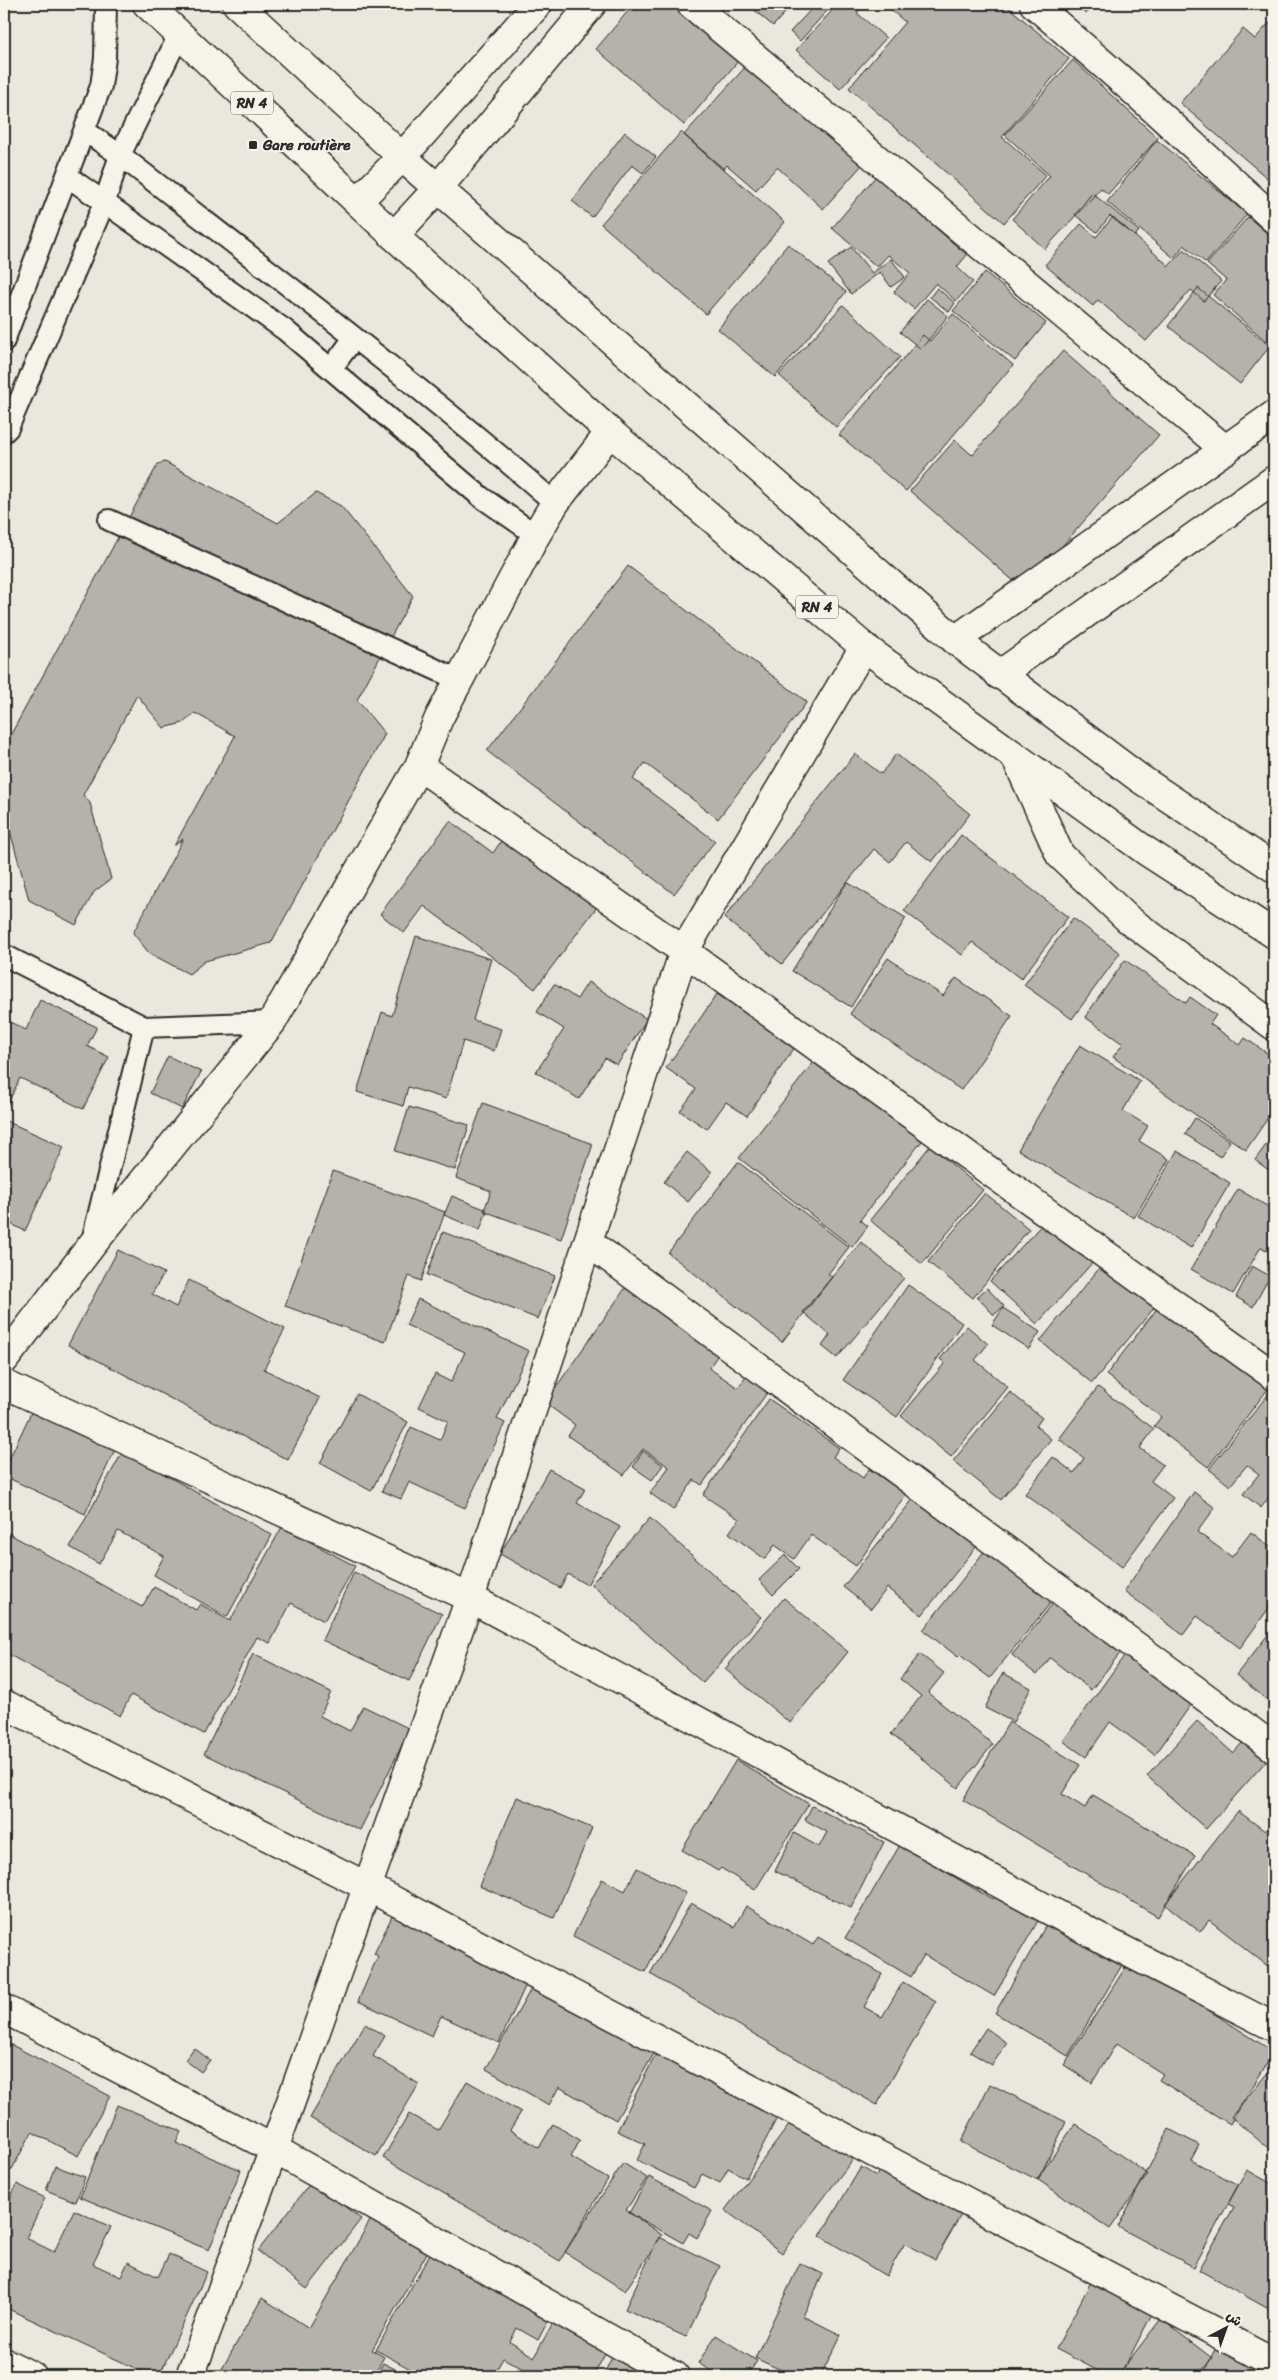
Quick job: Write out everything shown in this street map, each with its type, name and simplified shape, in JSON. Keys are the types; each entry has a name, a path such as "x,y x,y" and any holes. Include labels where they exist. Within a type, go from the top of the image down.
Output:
{"street":[{"name":"RN 4","path":"147,4 394,236 610,432 864,647 1146,851 1274,934"},
{"path":"237,4 402,157 955,640 999,675 1139,778 1274,868"},
{"path":"358,201 402,157 538,4"},
{"path":"394,236 438,188 592,4"},
{"path":"691,4 1226,450"},
{"path":"1034,4 1134,91 1274,219"},
{"path":"955,640 1274,415"},
{"path":"4,1360 91,1246 272,1022 420,766 439,718 536,535 555,503 610,432"},
{"path":"999,675 1274,480"},
{"path":"190,2376 274,2149 470,1598 684,951 864,647"},
{"path":"1016,758 1060,855 1128,919 1274,1026"},
{"path":"420,766 684,951 1274,1376"},
{"path":"588,1242 1274,1748"},
{"path":"4,1384 470,1598 1104,1939 1273,2023"},
{"path":"4,1704 368,1887 1274,2363"},
{"path":"4,2009 274,2149 674,2376"},
{"path":"4,2362 32,2376"}],"lane":[{"path":"4,341 101,86 105,58 106,4"},
{"path":"4,432 8,428 105,201 120,154 179,35"},
{"path":"85,131 120,154 354,338 508,462 555,503"},
{"path":"67,176 105,201 285,330 481,497 536,535"},
{"path":"331,369 354,338"},
{"path":"109,520 459,680"},
{"path":"4,955 144,1027 272,1022"},
{"path":"91,1246 144,1027"}],"building":[{"path":"634,4 688,4 745,53 684,125 596,49"},
{"path":"747,4 793,4 773,26"},
{"path":"816,4 833,4 800,41 790,32"},
{"path":"838,4 865,4 857,13 886,38 840,89 796,50"},
{"path":"884,4 1005,4 1069,59 1002,137 1046,175 1004,223 849,88 905,22"},
{"path":"1073,4 1094,4 1086,14"},
{"path":"1269,23 1274,27 1274,184 1180,103 1243,29 1255,39"},
{"path":"1073,60 1158,138 1108,194 1101,188 1045,249 1012,219 1050,176 1005,135"},
{"path":"749,63 862,165 823,209 777,167 756,190 727,165 723,170 684,135"},
{"path":"625,132 656,157 643,173 632,165 592,217 572,201"},
{"path":"681,132 785,222 706,314 601,224"},
{"path":"1157,140 1247,214 1206,263 1184,245 1174,258 1107,202"},
{"path":"876,176 967,255 957,267 973,282 956,301 936,283 914,309 894,292 910,273 888,255 877,267 832,228"},
{"path":"1092,193 1139,231 1135,236 1110,216 1097,232 1075,215"},
{"path":"1113,217 1169,266 1184,249 1221,281 1204,301 1191,290 1146,341 1098,300 1093,306 1045,265 1081,224 1096,237"},
{"path":"1248,217 1274,239 1274,348 1213,295 1226,280 1207,264"},
{"path":"788,244 846,292 775,377 718,329"},
{"path":"851,247 872,273 891,259 905,277 891,287 880,272 851,294 828,264"},
{"path":"985,272 1046,323 1015,361 953,311"},
{"path":"937,288 955,303 949,312 930,297"},
{"path":"1198,288 1270,346 1240,384 1168,326"},
{"path":"927,299 948,316 921,349 900,332"},
{"path":"843,305 900,357 836,427 779,375"},
{"path":"953,314 1013,365 906,491 839,435 923,335 930,341"},
{"path":"1063,351 1159,435 1024,590 910,491 955,440 972,455"},
{"path":"165,462 278,523 316,493 341,506 413,596 357,700 385,734 271,943 205,961 189,974 149,953 133,933 183,839 174,846 235,736 195,713 183,723 164,728 137,695 83,795 90,803 111,879 94,892 76,925 29,900 4,809 4,747 158,464"},
{"path":"628,566 807,702 718,819 645,763 633,779 715,841 674,894 487,751"},
{"path":"855,754 881,774 896,754 970,814 932,862 906,842 890,862 874,849 782,964 724,918"},
{"path":"450,821 493,853 504,837 597,907 535,989 424,906 404,933 380,914"},
{"path":"961,835 1068,917 1021,979 972,942 962,955 904,911"},
{"path":"847,882 906,918 851,1007 792,971"},
{"path":"1073,918 1120,953 1072,1019 1024,985"},
{"path":"416,936 491,959 473,1020 501,1029 494,1051 463,1041 446,1099 408,1087 403,1106 357,1092 382,1012 392,1016"},
{"path":"888,958 943,996 956,978 1012,1016 961,1090 850,1014"},
{"path":"1125,960 1186,1003 1190,997 1216,1015 1210,1024 1240,1045 1245,1038 1274,1058 1274,1109 1246,1150 1113,1057 1123,1044 1085,1017"},
{"path":"588,982 647,1019 617,1065 605,1058 579,1099 536,1072 564,1029 537,1012 554,984 577,999"},
{"path":"717,994 795,1047 747,1116 726,1102 707,1129 680,1111 696,1089 666,1068"},
{"path":"40,1000 97,1027 87,1046 109,1057 83,1109 20,1078 4,1112 4,1019 26,1030"},
{"path":"1080,1045 1140,1081 1123,1111 1148,1126 1139,1141 1169,1159 1134,1218 1018,1150"},
{"path":"168,1056 201,1072 182,1109 150,1093"},
{"path":"816,1059 922,1141 860,1220 868,1226 852,1247 739,1158"},
{"path":"483,1103 593,1144 561,1239 484,1211 491,1191 456,1178"},
{"path":"409,1107 469,1125 455,1170 395,1151"},
{"path":"1195,1118 1230,1141 1220,1157 1185,1134"},
{"path":"4,1120 64,1147 25,1231 5,1221 4,1223"},
{"path":"1274,1134 1274,1174 1255,1160"},
{"path":"930,1146 983,1190 922,1264 870,1220"},
{"path":"1177,1151 1230,1183 1191,1248 1138,1216"},
{"path":"687,1152 712,1172 688,1202 664,1182"},
{"path":"738,1162 849,1247 828,1274 832,1277 782,1342 668,1253"},
{"path":"333,1171 445,1212 421,1281 409,1276 385,1342 285,1306"},
{"path":"1238,1189 1272,1209 1274,1205 1274,1255 1261,1247 1233,1294 1191,1269"},
{"path":"985,1193 1029,1229 973,1298 928,1262"},
{"path":"452,1196 487,1210 480,1230 444,1215"},
{"path":"1047,1219 1094,1261 1037,1324 990,1281"},
{"path":"443,1232 555,1276 538,1319 427,1275"},
{"path":"861,1242 904,1278 837,1358 822,1346 830,1335 803,1312"},
{"path":"118,1250 164,1273 152,1294 176,1307 189,1280 285,1329 264,1369 320,1398 288,1460 68,1345"},
{"path":"1102,1265 1154,1308 1092,1383 1040,1341"},
{"path":"1252,1266 1270,1276 1253,1307 1236,1297"},
{"path":"908,1285 962,1323 897,1417 843,1380"},
{"path":"626,1287 719,1353 709,1368 738,1388 748,1374 769,1390 702,1485 694,1480 673,1510 650,1493 669,1467 643,1449 624,1475 568,1436 575,1425 545,1403"},
{"path":"987,1288 1004,1306 994,1315 977,1297"},
{"path":"418,1299 529,1351 497,1419 505,1423 465,1508 409,1482 401,1499 382,1491 411,1427 440,1440 448,1421 419,1407 435,1374 451,1382 465,1352 406,1325"},
{"path":"1159,1306 1268,1389 1208,1467 1154,1426 1161,1417 1106,1375"},
{"path":"1003,1308 1040,1332 1029,1349 992,1325"},
{"path":"967,1326 988,1344 975,1360 1008,1387 951,1457 901,1416 945,1363 940,1359"},
{"path":"1098,1387 1154,1429 1140,1448 1163,1465 1151,1481 1173,1498 1122,1567 1025,1494 1053,1457 1074,1473 1084,1458 1059,1439"},
{"path":"1274,1387 1274,1490 1261,1508 1243,1494 1259,1474 1247,1465 1230,1486 1209,1469"},
{"path":"1010,1392 1042,1418 1036,1426 1051,1439 1001,1500 953,1461"},
{"path":"357,1394 408,1422 371,1491 320,1463"},
{"path":"769,1399 839,1448 833,1457 863,1478 869,1469 906,1494 856,1566 811,1535 794,1559 775,1545 765,1559 729,1533 739,1519 703,1495"},
{"path":"35,1404 118,1443 85,1514 4,1476 4,1470"},
{"path":"123,1451 272,1535 227,1617 154,1575 164,1556 118,1531 99,1564 70,1547"},
{"path":"643,1451 663,1465 652,1480 633,1467"},
{"path":"549,1469 585,1489 577,1503 620,1527 587,1585 568,1574 560,1588 500,1554"},
{"path":"1194,1492 1215,1508 1197,1532 1232,1557 1251,1532 1274,1550 1274,1601 1240,1648 1197,1616 1183,1635 1124,1591"},
{"path":"918,1493 980,1542 922,1615 887,1588 871,1609 843,1587"},
{"path":"650,1518 761,1617 703,1683 591,1584"},
{"path":"282,1527 355,1566 324,1621 291,1603 270,1643 257,1637 204,1734 131,1695 120,1716 4,1652 4,1531 142,1607 154,1587 196,1610 200,1604 230,1621"},
{"path":"986,1549 1052,1601 990,1678 960,1655 958,1657 923,1630"},
{"path":"785,1555 799,1569 773,1595 759,1580"},
{"path":"354,1572 442,1614 409,1681 322,1640"},
{"path":"784,1598 848,1652 790,1723 725,1669"},
{"path":"1054,1602 1101,1640 1103,1638 1121,1652 1091,1690 1050,1658 1037,1675 1012,1655"},
{"path":"1274,1627 1274,1705 1236,1675"},
{"path":"1129,1649 1193,1702 1155,1755 1110,1722 1086,1757 1063,1741"},
{"path":"253,1654 331,1692 320,1716 350,1731 363,1706 410,1729 360,1830 204,1754"},
{"path":"920,1654 944,1673 928,1693 993,1744 958,1788 891,1734 921,1696 900,1679"},
{"path":"1003,1673 1031,1688 1013,1722 985,1708"},
{"path":"1197,1721 1233,1753 1244,1741 1267,1760 1206,1829 1147,1776"},
{"path":"1009,1722 1080,1765 1062,1794 1085,1808 1093,1795 1195,1856 1158,1917 963,1800"},
{"path":"736,1760 809,1804 755,1890 721,1868 718,1871 682,1850"},
{"path":"517,1797 592,1828 554,1918 479,1886"},
{"path":"812,1806 884,1842 851,1908 775,1871 794,1833 819,1847 827,1832 805,1820"},
{"path":"1238,1811 1265,1831 1274,1819 1274,1971 1209,1920 1200,1932 1165,1904"},
{"path":"900,1845 992,1899 994,1895 1038,1921 994,1996 924,1955 911,1977 845,1938"},
{"path":"637,1868 686,1893 645,1972 573,1936 602,1879 625,1891"},
{"path":"691,1903 734,1927 746,1906 813,1945 818,1937 882,1974 864,2007 882,2017 903,1982 936,2002 877,2105 650,1974"},
{"path":"394,1912 530,1976 499,2043 441,2016 432,2036 358,2001 378,1956 374,1954"},
{"path":"1048,1922 1122,1965 1068,2056 995,2013"},
{"path":"1130,1960 1274,2052 1230,2124 1159,2080 1163,2074 1116,2044 1092,2083 1064,2065"},
{"path":"536,1980 657,2048 616,2120 559,2087 549,2105 486,2069"},
{"path":"365,2024 385,2036 373,2056 419,2084 376,2156 310,2118"},
{"path":"986,2028 1007,2043 992,2065 970,2052"},
{"path":"4,2041 110,2096 78,2156 32,2132 11,2171 4,2167"},
{"path":"194,2048 210,2060 201,2072 185,2060"},
{"path":"657,2052 779,2114 746,2178 728,2168 720,2183 702,2174 694,2188 637,2160 645,2144 617,2131"},
{"path":"1274,2065 1274,2153 1231,2117"},
{"path":"467,2081 521,2112 510,2130 539,2148 553,2124 580,2140 571,2157 608,2179 560,2261 383,2158 409,2114 438,2130"},
{"path":"990,2084 1066,2122 1038,2180 961,2142"},
{"path":"117,2105 181,2131 176,2143 241,2170 209,2250 80,2197"},
{"path":"796,2116 853,2159 782,2253 725,2210"},
{"path":"1075,2124 1148,2174 1110,2229 1037,2179"},
{"path":"1169,2129 1199,2145 1191,2160 1238,2185 1194,2267 1118,2227"},
{"path":"886,2160 966,2206 935,2260 905,2243 886,2276 820,2236 861,2167 876,2176"},
{"path":"623,2163 647,2178 626,2210 662,2235 625,2291 565,2252"},
{"path":"55,2166 85,2177 76,2202 46,2190"},
{"path":"1247,2170 1274,2185 1274,2312 1199,2270 1234,2207 1228,2204"},
{"path":"649,2177 712,2211 697,2238 689,2233 683,2243 629,2213"},
{"path":"312,2181 361,2219 307,2289 258,2251"},
{"path":"17,2184 45,2198 26,2238 54,2252 74,2210 111,2227 93,2264 121,2277 128,2262 158,2277 169,2254 207,2272 159,2376 152,2376 4,2307 4,2212"},
{"path":"371,2219 428,2251 372,2350 384,2357 373,2376 218,2376 262,2298 309,2328"},
{"path":"659,2237 720,2266 686,2337 625,2309"},
{"path":"431,2252 549,2319 538,2340 517,2328 510,2342 534,2357 555,2319 608,2349 593,2376 536,2376 503,2358 493,2376 423,2376 376,2350"},
{"path":"800,2263 823,2274 803,2316 841,2335 821,2376 794,2376 755,2358"},
{"path":"1094,2276 1155,2308 1120,2376 1108,2376 1056,2349"},
{"path":"1161,2319 1212,2358 1198,2376 1133,2376 1123,2368"},
{"path":"716,2335 757,2361 747,2376 719,2376 698,2363"},
{"path":"1216,2347 1274,2376 1202,2376"},
{"path":"613,2355 655,2376 603,2376"},
{"path":"383,2363 409,2376 376,2376"}],"place":[{"name":"Gare routière","path":"253,145"}]}
